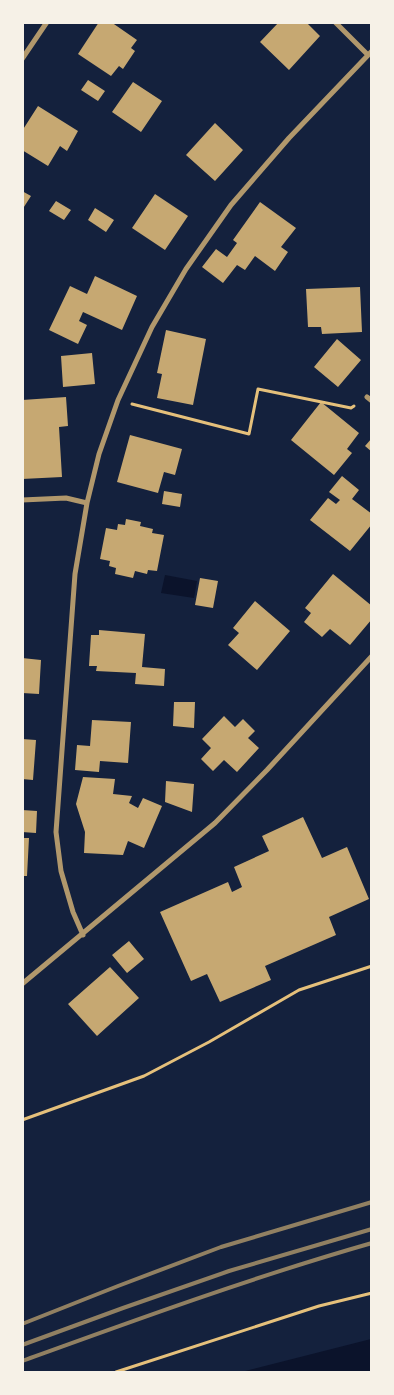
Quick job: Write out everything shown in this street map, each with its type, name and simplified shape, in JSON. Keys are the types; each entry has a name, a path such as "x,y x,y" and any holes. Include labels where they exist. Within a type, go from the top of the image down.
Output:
{"street":[{"path":"22,59 47,22"},
{"path":"82,935 60,871 56,832 75,574 87,503 99,454 118,400 152,327 186,269 232,205 289,138 370,53 335,22"},
{"path":"22,500 66,498 87,503"},
{"path":"22,984 215,823 267,770 372,656"}],"path":[{"path":"118,400 249,434 258,389 351,408 369,399"},
{"path":"22,1120 144,1076 209,1042 299,990 372,966"},
{"path":"116,1372 319,1306 372,1293"}],"water":[{"path":"165,575 197,581 194,598 161,593"},
{"path":"371,1339 371,1372 241,1372"}],"building":[{"path":"99,22 111,22 137,40 131,48 135,51 123,69 119,66 111,76 78,54"},
{"path":"279,22 306,22 320,36 289,70 260,42"},
{"path":"88,80 105,91 98,101 81,90"},
{"path":"133,82 162,101 141,132 112,112"},
{"path":"38,106 78,131 67,151 60,146 48,166 22,150 22,131"},
{"path":"215,123 243,150 215,181 186,155"},
{"path":"22,191 31,196 22,210"},
{"path":"155,194 188,216 165,250 132,228"},
{"path":"56,201 71,210 64,220 49,211"},
{"path":"260,202 296,228 281,247 288,252 275,271 255,256 245,270 237,265 223,283 202,267 216,249 227,257 237,243 233,240"},
{"path":"95,208 114,220 106,232 88,220"},
{"path":"95,276 137,296 122,330 83,312 79,321 87,325 78,344 49,330 70,286 87,294"},
{"path":"360,287 362,332 322,334 321,327 308,327 306,289"},
{"path":"166,330 206,339 193,405 157,398 162,374 157,373"},
{"path":"337,339 361,360 338,387 314,367"},
{"path":"92,353 95,384 63,387 61,356"},
{"path":"66,397 68,426 59,427 62,477 22,479 22,400"},
{"path":"321,402 359,433 347,449 352,453 334,475 291,440"},
{"path":"130,435 182,449 175,475 164,472 158,493 117,482"},
{"path":"372,438 372,452 365,446"},
{"path":"342,476 359,490 352,499 372,514 372,524 350,551 310,520 328,498 336,504 340,500 329,492"},
{"path":"164,491 182,494 180,507 162,504"},
{"path":"126,519 141,522 140,526 153,529 152,533 164,535 157,571 148,570 147,574 135,571 133,578 115,574 116,568 109,566 110,561 100,559 106,528 117,530 118,524 125,525"},
{"path":"333,574 372,606 372,619 350,645 330,629 322,637 304,622 311,613 305,608"},
{"path":"200,578 218,581 213,608 195,605"},
{"path":"255,601 290,631 257,670 228,645 239,633 233,628"},
{"path":"99,630 145,634 142,667 165,669 164,686 135,684 136,673 96,671 97,666 89,666 91,635 99,635"},
{"path":"22,658 41,660 39,694 22,693"},
{"path":"174,702 195,702 194,728 173,726"},
{"path":"224,716 235,727 243,719 255,731 248,738 259,748 237,772 224,760 213,771 201,759 211,748 202,739"},
{"path":"92,720 131,722 128,763 100,761 99,772 75,770 77,745 90,746"},
{"path":"22,739 36,740 33,780 22,779"},
{"path":"83,777 115,779 113,794 132,796 129,803 138,808 143,798 162,806 144,848 128,841 123,855 84,853 85,832 76,804"},
{"path":"166,781 194,784 192,812 165,802"},
{"path":"22,810 37,811 36,833 22,832"},
{"path":"303,817 322,858 347,847 369,899 329,917 336,935 265,966 271,980 220,1002 207,974 191,981 160,912 228,882 232,892 242,887 234,867 269,851 262,836"},
{"path":"22,838 29,838 27,876 22,876"},
{"path":"129,941 144,959 127,973 112,955"},
{"path":"110,967 139,998 97,1036 68,1004"}],"railway":[{"path":"22,1324 221,1247 372,1202"},
{"path":"22,1345 229,1271 372,1229"},
{"path":"22,1361 240,1284 372,1243"}]}
